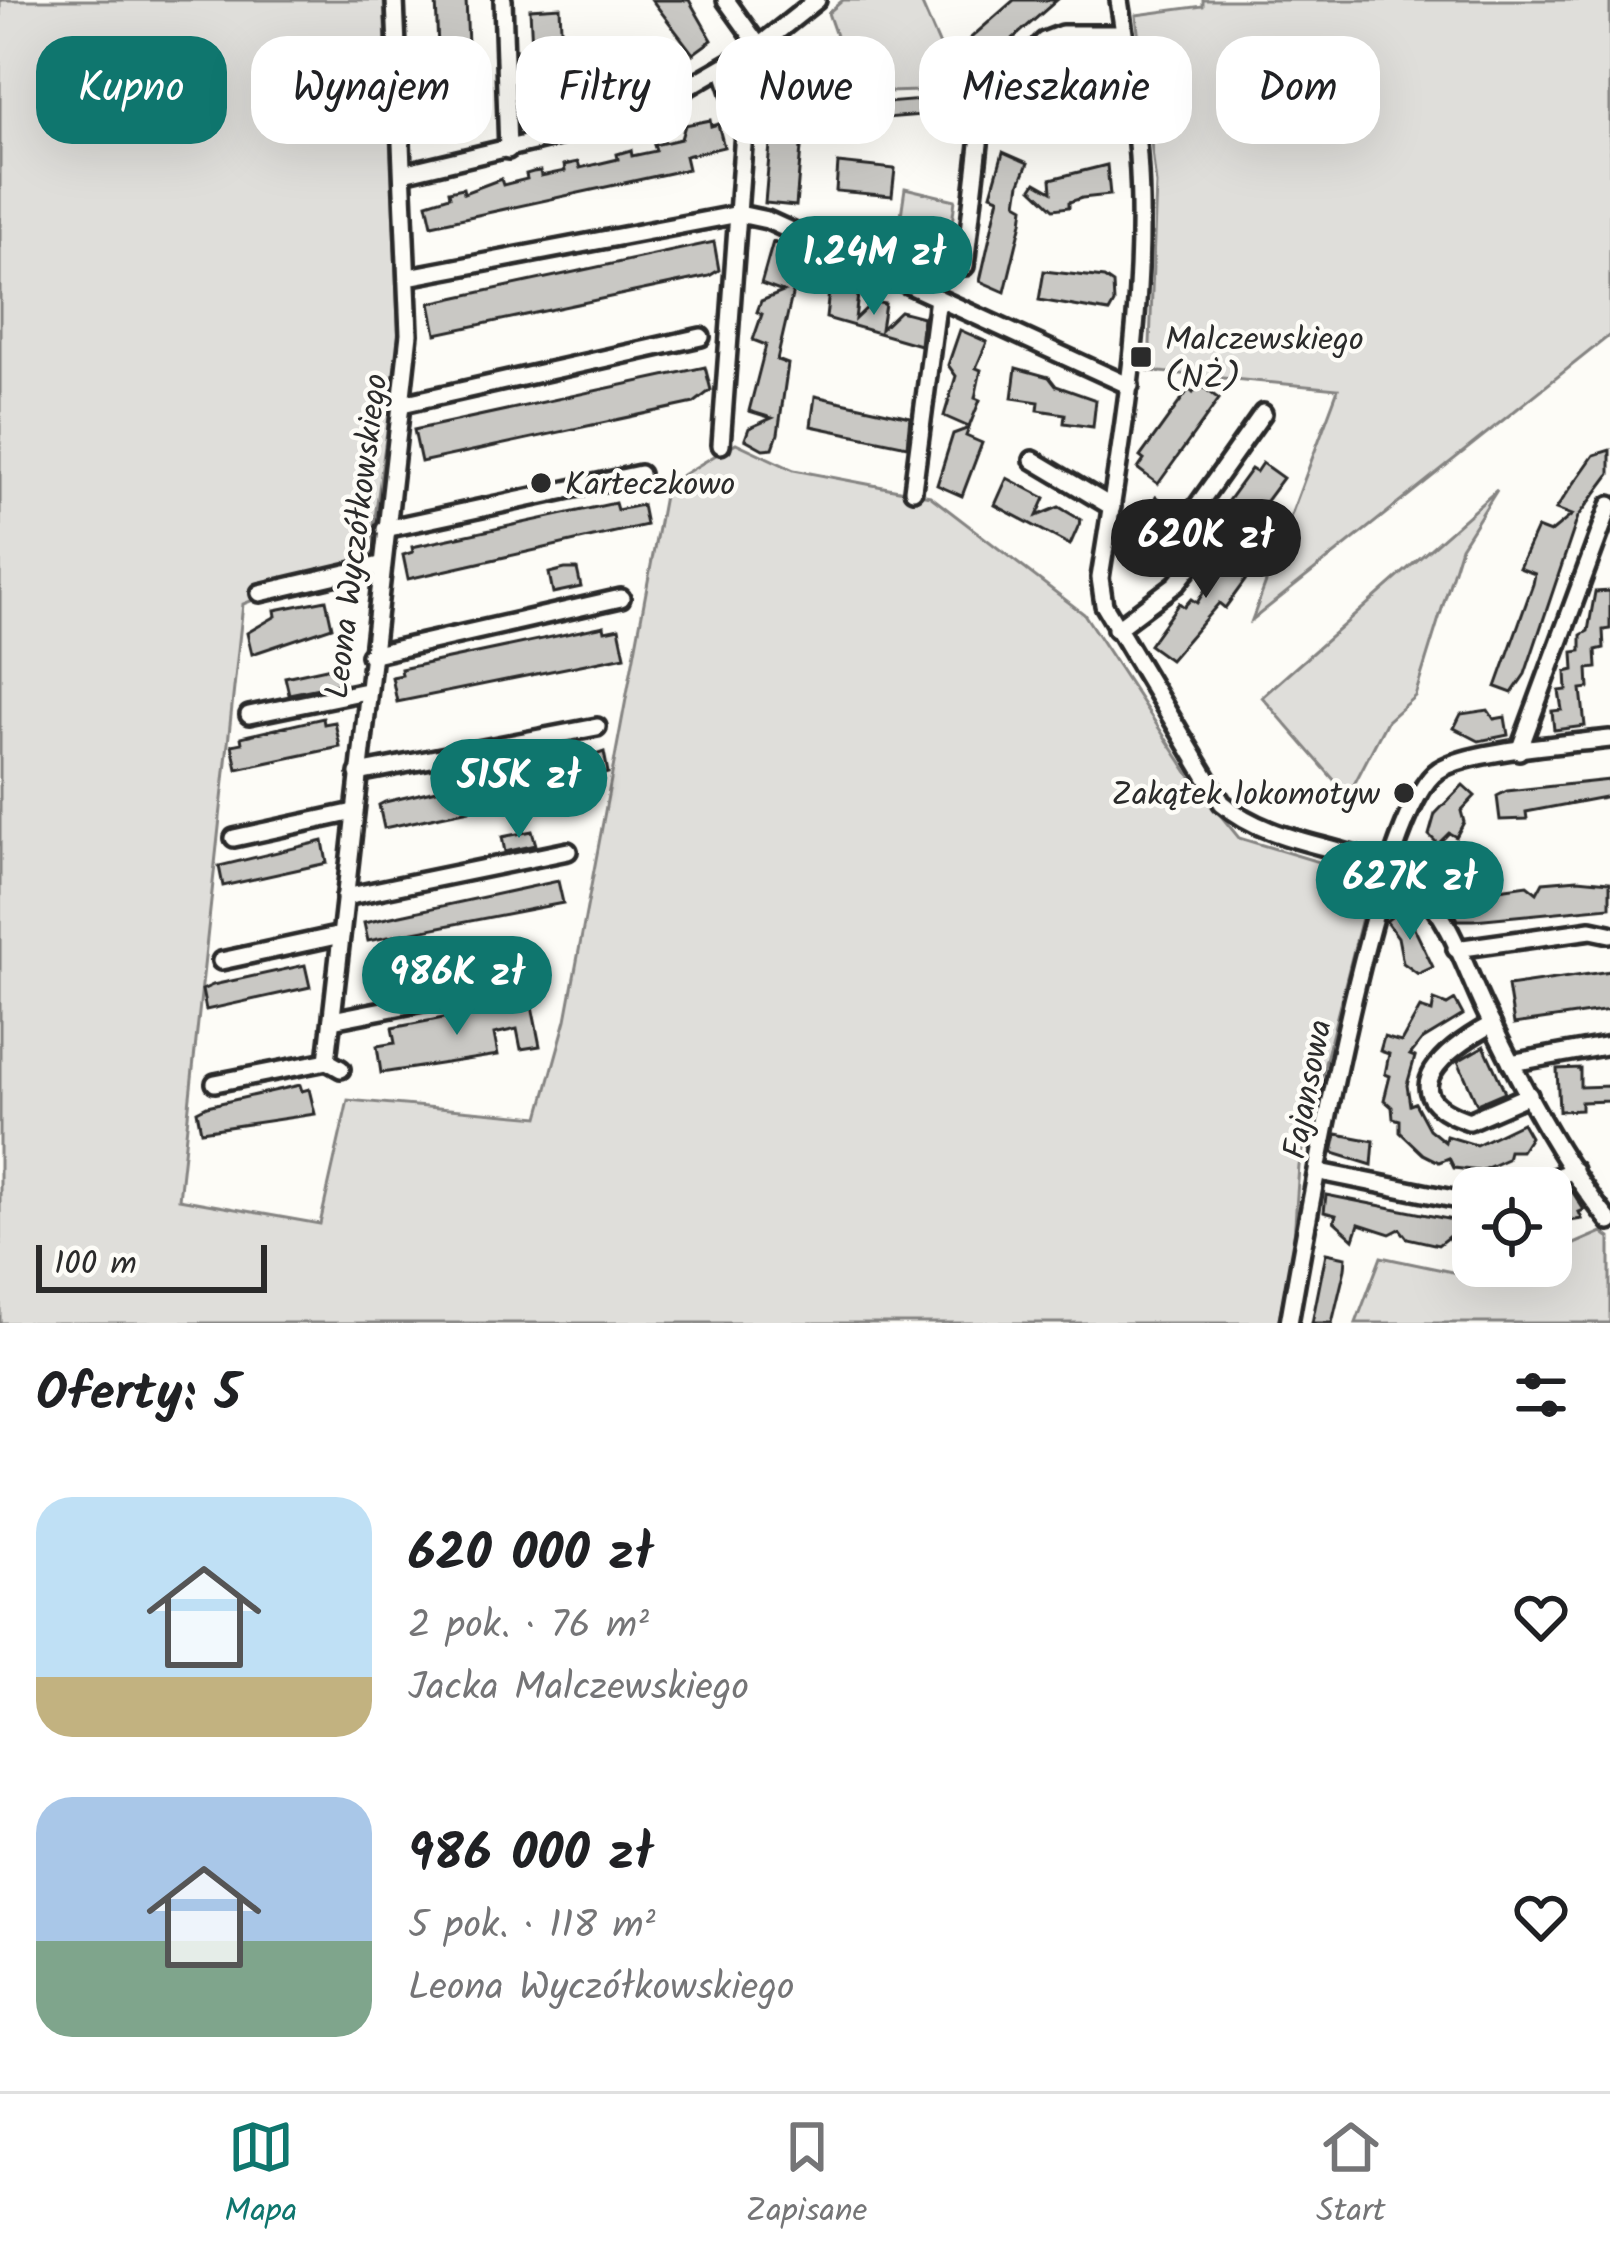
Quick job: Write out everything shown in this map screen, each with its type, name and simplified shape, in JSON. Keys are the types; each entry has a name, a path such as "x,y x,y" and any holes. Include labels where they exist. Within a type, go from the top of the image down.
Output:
{"street":[{"name":"Leona Wyczółkowskiego","path":"215,1082 334,1065 332,1020 380,565 402,404 408,277 395,0"},
{"path":"502,0 508,150"},
{"path":"725,0 752,36"},
{"path":"772,36 817,0"},
{"path":"1119,0 1138,157 1130,386 1100,591 1116,628 1222,803 1248,824 1288,841 1387,868 1423,892 1510,1063 1610,1222"},
{"path":"965,266 984,101 1044,41 1062,34 1124,34"},
{"path":"403,173 634,118 716,72"},
{"path":"721,445 743,144"},
{"path":"408,277 739,214 767,220 1130,386"},
{"path":"913,490 938,298"},
{"path":"402,404 701,337"},
{"path":"1116,628 1176,584 1220,528 1195,509 1263,413"},
{"path":"1033,460 1112,507"},
{"path":"385,529 640,474"},
{"path":"1520,751 1610,506"},
{"path":"260,592 380,565"},
{"path":"370,655 621,598"},
{"path":"249,715 366,691"},
{"path":"358,773 597,727"},
{"name":"Fajansowa","path":"1289,1323 1355,991 1398,834 1435,772 1520,751 1610,739"},
{"path":"234,838 354,812"},
{"path":"345,897 568,851"},
{"path":"1456,949 1592,930 1610,934"},
{"path":"220,961 341,935"},
{"path":"332,1020 540,979"},
{"path":"1492,1024 1442,1054 1433,1070 1433,1095 1449,1115 1469,1121 1529,1095"},
{"path":"1510,1063 1610,1045"},
{"path":"1320,1172 1452,1199"}],"shaded area":[{"path":"0,0 384,0 386,36 251,36 251,144 390,144 399,344 370,554 243,604 179,1199 320,1224 348,1100 539,1117 566,1020 666,485 736,443 794,470 930,496 1084,614 1199,789 1239,838 1372,878 1299,1166 1293,1253 1278,1323 0,1323"},
{"path":"843,0 920,0 936,36 919,36 919,91 895,92 895,36 836,36 828,13"},
{"path":"1203,0 1610,0 1610,335 1252,620 1338,389 1149,371 1156,184 1151,144 1192,144 1192,36 1138,36 1136,15 1203,6"},
{"path":"905,188 955,200 947,263 895,256"},
{"path":"1497,490 1461,547 1415,696 1387,721 1348,796 1262,697"},
{"path":"1602,1232 1610,1238 1610,1323 1356,1323 1381,1257 1452,1272 1452,1287 1572,1287 1572,1245"}],"building":[{"path":"436,0 466,0 468,36 437,36"},
{"path":"652,0 689,0 712,40 693,54 692,36 679,36"},
{"path":"1014,0 1057,0 1016,36 973,36"},
{"path":"560,7 561,36 531,36 530,9"},
{"path":"919,100 919,115 895,117 895,102"},
{"path":"710,120 711,126 716,125 716,144 724,147 685,156 688,169 432,225 427,203 450,196 449,191 463,188 464,193 501,179 503,185 527,179 526,174 533,172 540,171 541,176 565,171 564,165 578,162 580,168 618,159 617,154 631,150 632,156 656,151 654,145 658,144 692,144 692,124"},
{"path":"770,144 801,144 796,206 765,203"},
{"path":"1003,152 1028,163 1017,203 1024,207 1022,222 1005,292 980,281 999,197 991,194"},
{"path":"838,163 895,169 892,196 836,191"},
{"path":"1107,165 1110,195 1082,198 1069,202 1069,207 1054,209 1032,188 1036,182 1052,191 1051,179"},
{"path":"714,242 719,270 709,276 436,334 430,303"},
{"path":"773,242 802,252 777,360 788,364 778,434 773,448 763,449 745,439 749,428 772,418 749,411 766,345 753,340 762,314 757,312 761,301 783,292 761,284"},
{"path":"1044,271 1104,278 1113,284 1114,303 1109,312 1039,300"},
{"path":"829,291 858,295 855,319 873,302 885,304 881,329 900,311 923,317 920,345 826,318"},
{"path":"960,330 987,342 976,368 981,370 975,398 980,400 969,427 944,416 956,376 948,365"},
{"path":"705,367 711,390 694,403 421,462 414,430"},
{"path":"1016,368 1049,377 1056,386 1096,400 1093,427 1064,423 1065,414 1038,410 1039,402 1012,398"},
{"path":"1199,384 1219,399 1158,484 1138,469 1144,460 1140,457 1189,389 1193,393"},
{"path":"815,396 910,417 907,446 811,426"},
{"path":"969,428 966,436 982,443 962,496 937,485 953,434"},
{"path":"1610,450 1610,474 1578,517 1525,674 1512,693 1496,687 1533,584 1535,574 1519,568 1537,528 1550,533 1572,515 1556,509 1594,455"},
{"path":"1262,463 1283,478 1245,529 1225,514 1232,505 1227,502 1251,469 1256,472"},
{"path":"1007,478 1045,498 1037,516 1059,507 1081,520 1070,545 995,505"},
{"path":"1156,497 1181,516 1149,570 1129,555 1135,547 1134,533"},
{"path":"615,503 617,510 642,505 646,525 408,579 403,555 413,552 412,547"},
{"path":"1242,542 1262,557 1225,608 1219,603 1170,660 1149,645 1179,603 1184,607 1191,599 1197,603 1231,547 1235,551"},
{"path":"577,569 581,587 553,593 549,573"},
{"path":"1610,591 1610,629 1603,630 1604,648 1596,650 1597,668 1588,669 1589,688 1581,689 1585,726 1554,730 1552,711 1562,710 1559,691 1567,690 1566,672 1574,670 1573,652 1581,651 1581,635 1588,631 1595,592"},
{"path":"326,600 332,627 252,654 247,633 276,616 275,610"},
{"path":"604,626 605,631 619,628 625,656 397,702 392,677 402,675 401,669"},
{"path":"340,665 344,683 289,694 285,677"},
{"path":"1488,710 1494,719 1505,717 1508,735 1479,741 1454,728 1461,714"},
{"path":"323,718 324,724 335,722 340,747 237,769 232,745 242,743 241,737"},
{"path":"558,747 562,767 604,752 608,773 597,776 600,789 580,794 578,787 384,828 379,805 385,802 500,775 497,760 514,756 518,772 542,767 538,751"},
{"path":"1610,780 1610,796 1526,812 1527,819 1500,820 1497,796 1507,791"},
{"path":"1463,785 1475,796 1461,811 1464,822 1456,837 1449,833 1438,844 1429,835 1435,814"},
{"path":"532,831 536,845 505,852 502,837"},
{"path":"323,841 327,863 223,886 219,866"},
{"path":"558,881 563,903 368,941 364,923"},
{"path":"1543,882 1610,882 1610,907 1458,920 1450,904 1471,901 1478,892 1527,885 1537,893"},
{"path":"1404,907 1433,967 1418,974 1403,963 1398,937 1386,921"},
{"path":"305,965 310,987 206,1010 202,990 213,985"},
{"path":"1610,971 1610,1010 1514,1024 1508,986"},
{"path":"1434,1000 1447,1005 1455,1000 1463,1015 1422,1040 1410,1055 1415,1057 1407,1085 1410,1105 1415,1103 1429,1129 1445,1142 1446,1136 1476,1145 1522,1123 1530,1137 1521,1151 1509,1151 1507,1159 1489,1167 1454,1167 1449,1158 1439,1162 1423,1154 1400,1132 1400,1120 1393,1118 1392,1107 1384,1100 1390,1076 1385,1074 1389,1054 1380,1051 1384,1037 1401,1042 1420,1008 1432,1012"},
{"path":"531,1001 540,1046 521,1049 517,1029 494,1034 498,1055 381,1073 377,1046 395,1043 392,1028"},
{"path":"1484,1046 1505,1092 1477,1104 1458,1061"},
{"path":"1580,1068 1580,1087 1610,1086 1610,1101 1581,1102 1581,1110 1559,1111 1557,1069"},
{"path":"300,1085 302,1091 309,1089 315,1114 201,1131 197,1111 207,1106"},
{"path":"1337,1134 1374,1141 1372,1165 1333,1153"},
{"path":"1572,1191 1584,1210 1579,1212 1582,1219 1572,1221"},
{"path":"1326,1195 1452,1220 1452,1244 1448,1237 1438,1245 1407,1238 1400,1229 1390,1234 1359,1224 1354,1239 1334,1221 1336,1215 1324,1212"},
{"path":"1326,1253 1346,1257 1345,1269 1332,1323 1312,1323"}],"place":[{"name":"Malczewskiego (NŻ)","path":"1141,357"},
{"name":"Karteczkowo","path":"541,483"},
{"name":"Zakątek lokomotyw","path":"1404,793"}]}
